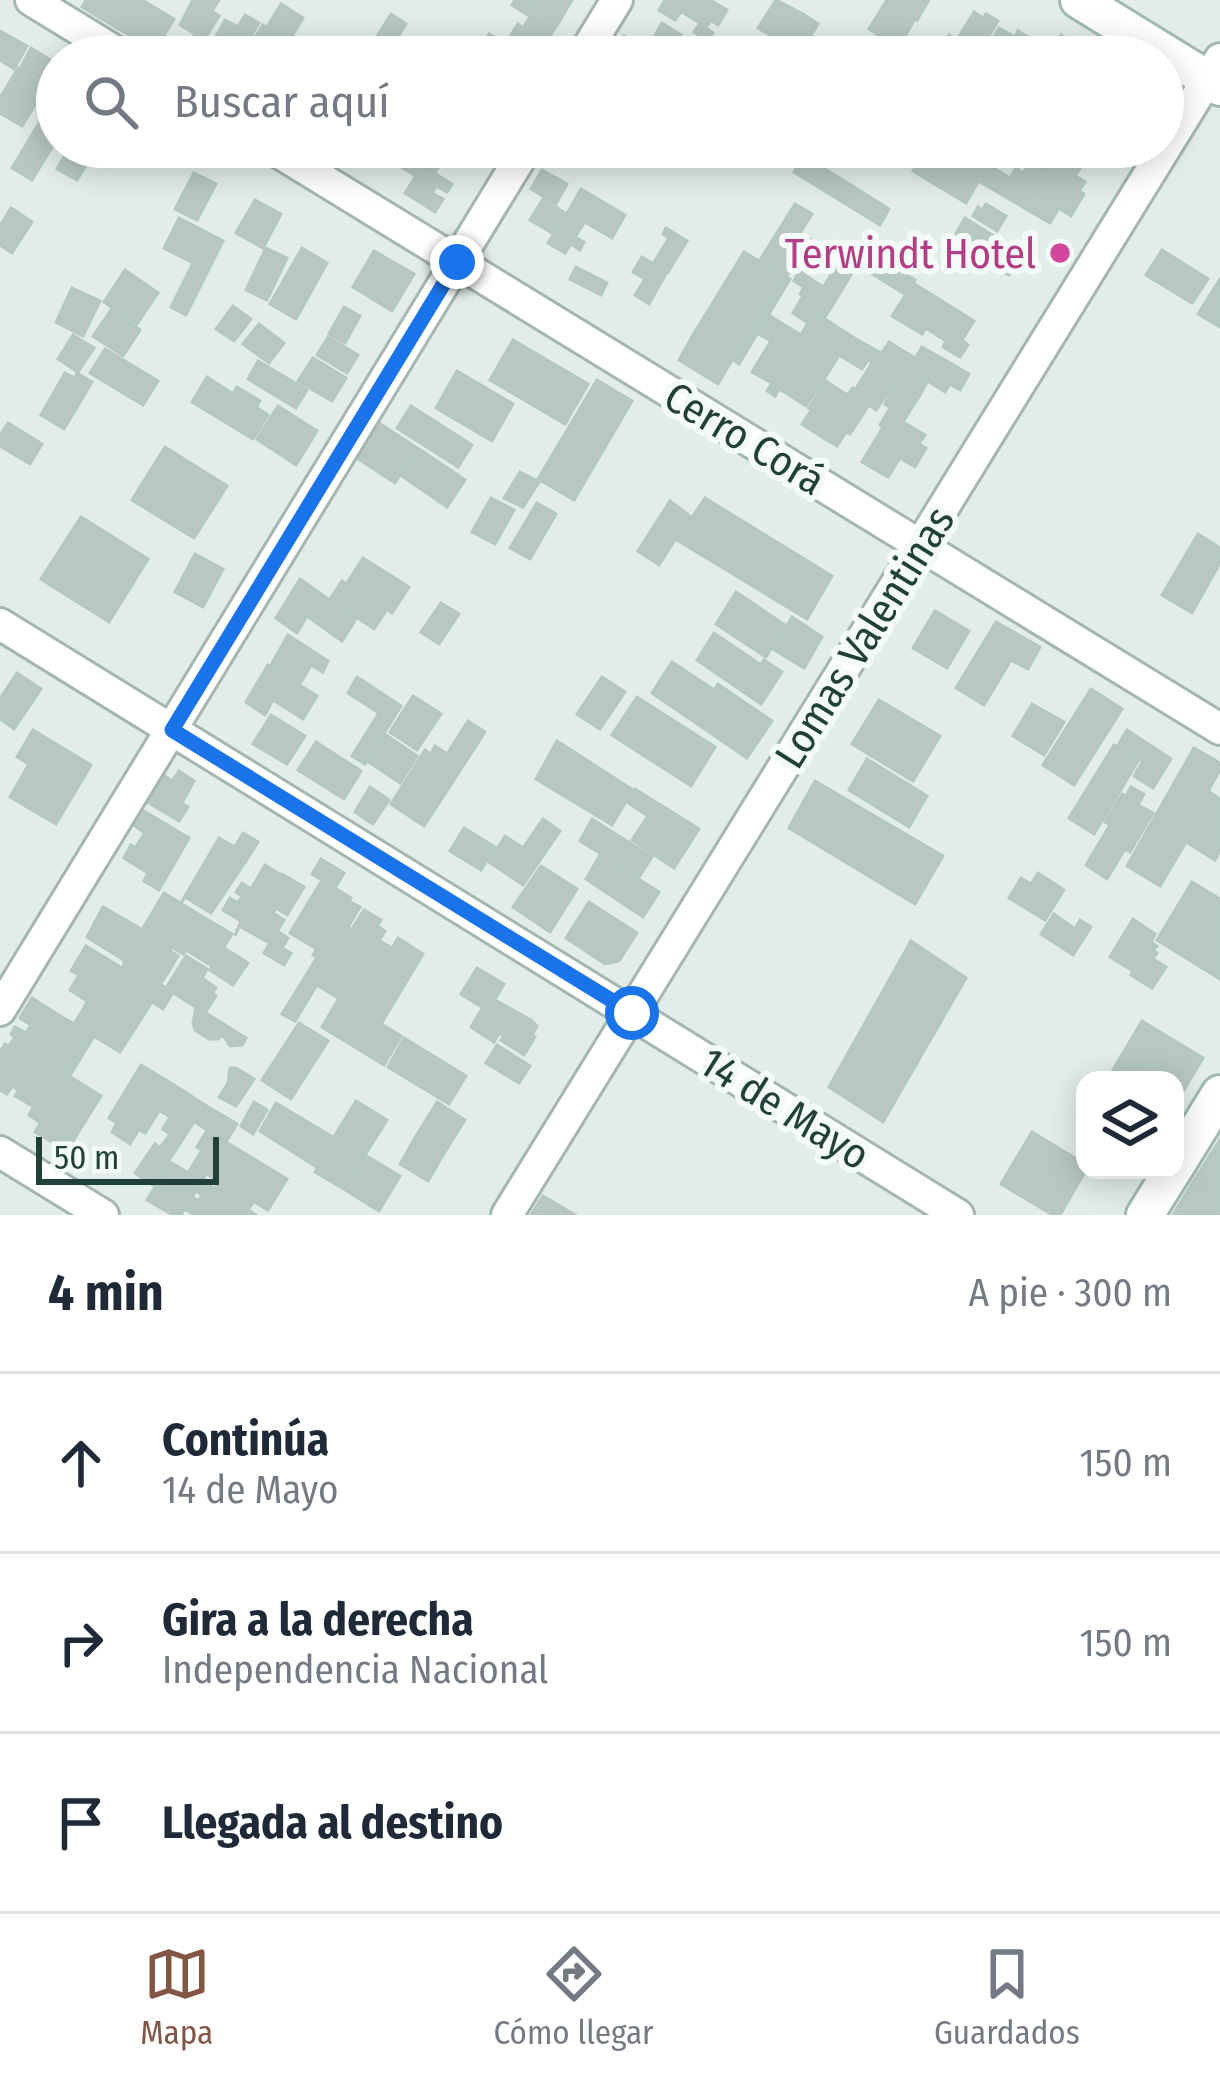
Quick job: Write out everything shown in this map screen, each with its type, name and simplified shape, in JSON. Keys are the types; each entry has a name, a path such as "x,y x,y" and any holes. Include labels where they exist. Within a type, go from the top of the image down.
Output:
{"street":[{"path":"31,0 90,36"},
{"path":"596,36 617,0"},
{"path":"1079,0 1145,36"},
{"path":"1184,57 1216,75"},
{"name":"Lomas Valentinas","path":"1184,126 1216,75"},
{"name":"Cerro Corá","path":"304,168 1220,729"},
{"path":"0,1010 514,168"},
{"name":"Lomas Valentinas","path":"507,1215 1157,168"},
{"name":"14 de Mayo","path":"0,624 958,1215"},
{"path":"1184,1152 1220,1094"},
{"path":"0,1152 103,1215"},
{"path":"1145,1215 1167,1179"}],"building":[{"path":"86,0 133,0 117,28 82,7"},
{"path":"133,0 142,0 174,19 164,36 131,36 117,28"},
{"path":"193,0 219,0 212,11 219,16 207,36 194,36 180,25"},
{"path":"524,0 559,22 553,31 512,5"},
{"path":"524,0 572,0 559,22"},
{"path":"665,0 710,0 727,10 718,25 686,5 675,20 659,10"},
{"path":"776,0 803,14 790,36 772,36 758,28"},
{"path":"887,0 929,0 905,36 880,36 869,29"},
{"path":"281,4 303,18 292,36 281,36 267,27"},
{"path":"686,5 711,20 706,28 711,36 694,32 700,23 682,12"},
{"path":"974,12 998,21 989,36 959,36"},
{"path":"391,14 406,24 398,36 377,36"},
{"path":"803,14 818,24 811,36 790,36"},
{"path":"245,15 259,23 251,36 216,36 225,20 238,27"},
{"path":"530,17 553,31 550,36 510,36 518,24 523,28"},
{"path":"662,23 681,35 680,36 655,36"},
{"path":"263,25 281,36 256,36"},
{"path":"0,31 27,46 14,69 0,60"},
{"path":"31,48 36,51 36,76 21,67"},
{"path":"18,68 36,79 36,104 22,126 0,113 0,98"},
{"path":"36,128 39,168 32,180 12,168"},
{"path":"58,168 84,168 77,180"},
{"path":"403,168 426,168 452,184 447,192 436,186 432,193 443,199 435,212 405,193 416,176"},
{"path":"796,168 823,168 846,182 836,198 794,172"},
{"path":"955,168 978,182 966,203 913,171"},
{"path":"995,168 1010,178 1016,168 1023,173 1026,168 1038,168 1026,187 1059,208 1050,223 960,170"},
{"path":"1043,168 1062,168 1085,182 1079,191"},
{"path":"1043,168 1084,194 1071,216 1026,187"},
{"path":"542,170 567,184 556,204 531,189"},
{"path":"194,173 216,184 197,220 175,209"},
{"path":"846,182 889,209 880,225 836,198"},
{"path":"581,189 625,215 612,238 568,212"},
{"path":"543,199 565,213 552,233 530,220"},
{"path":"255,200 281,214 263,248 236,233"},
{"path":"795,204 812,214 800,233 810,239 787,276 760,260"},
{"path":"986,204 1006,216 997,231 973,216"},
{"path":"11,208 32,222 12,253 0,245 0,226"},
{"path":"568,212 585,222 575,237 584,242 580,250 571,244 565,253 548,243"},
{"path":"179,218 223,241 186,315 171,307 193,263 164,248"},
{"path":"965,218 984,230 980,237 1019,260 1009,275 951,242"},
{"path":"666,228 687,241 668,272 653,264 669,238 663,234"},
{"path":"984,230 1023,253 1019,260 980,237"},
{"path":"266,248 287,258 267,300 246,290"},
{"path":"302,248 327,263 296,319 270,304"},
{"path":"866,250 915,280 906,295 858,265"},
{"path":"1162,250 1208,279 1192,303 1146,275"},
{"path":"374,251 414,274 392,311 353,287"},
{"path":"744,252 784,276 732,360 693,335"},
{"path":"844,254 858,263 834,303 819,294"},
{"path":"642,257 667,272 649,304 635,295 645,279 633,272"},
{"path":"576,267 607,283 601,295 570,279"},
{"path":"125,270 158,293 137,324 104,302"},
{"path":"799,271 823,287 819,293 834,303 825,317 820,313 771,393 767,391 772,383 752,372 771,341 759,334 770,316 801,335 808,323 793,313 803,296 804,287 794,281"},
{"path":"786,277 790,279 739,364 735,361"},
{"path":"1220,279 1220,327 1198,314"},
{"path":"913,283 974,321 962,340 968,345 960,357 926,328 922,334 892,316"},
{"path":"72,288 100,301 83,336 56,322"},
{"path":"233,306 251,319 234,341 216,329"},
{"path":"344,307 360,316 345,343 329,334"},
{"path":"111,310 140,330 123,356 93,336"},
{"path":"819,315 851,336 828,373 805,358 775,396 772,394"},
{"path":"259,324 284,343 269,363 243,344"},
{"path":"73,335 94,348 78,372 58,359"},
{"path":"693,335 732,360 718,384 679,360"},
{"path":"851,336 879,352 862,369 839,355"},
{"path":"328,337 358,355 347,373 317,355"},
{"path":"513,340 588,384 565,424 490,380"},
{"path":"889,342 915,358 909,369 882,353"},
{"path":"922,347 945,360 937,376 950,384 945,392 909,369"},
{"path":"105,349 158,381 143,405 90,373"},
{"path":"879,352 905,369 876,410 869,405 837,446 825,439 835,424 809,408 826,381 847,395 855,390"},
{"path":"313,358 346,378 332,401 298,381"},
{"path":"805,358 828,373 806,406 783,391"},
{"path":"945,360 969,374 960,390 937,376"},
{"path":"258,361 307,390 296,408 248,379"},
{"path":"905,369 927,382 920,395 907,387 894,410 885,404"},
{"path":"457,371 513,404 492,441 436,408"},
{"path":"65,373 75,378 77,373 92,382 64,429 41,415"},
{"path":"207,377 233,394 237,387 260,401 256,407 268,415 253,439 192,402"},
{"path":"597,380 632,401 574,500 538,479"},
{"path":"907,387 920,395 906,417 894,410"},
{"path":"278,406 317,431 296,465 257,439"},
{"path":"411,406 472,445 458,467 397,428"},
{"path":"890,408 925,435 919,444 926,448 915,467 900,458 888,477 862,462"},
{"path":"812,409 835,424 825,439 802,424"},
{"path":"376,421 417,448 395,483 354,456"},
{"path":"8,423 42,444 30,464 0,446 0,435"},
{"path":"165,447 227,486 194,538 132,500"},
{"path":"419,449 465,480 447,507 402,476"},
{"path":"520,472 539,482 523,507 504,498"},
{"path":"491,498 514,510 495,544 472,532"},
{"path":"705,498 832,576 807,619 677,540"},
{"path":"670,501 690,516 659,565 638,551"},
{"path":"537,503 556,514 530,559 510,548"},
{"path":"81,517 148,559 109,622 41,579"},
{"path":"1198,534 1220,548 1220,563 1192,613 1162,595"},
{"path":"195,554 223,569 203,607 175,592"},
{"path":"363,558 409,587 392,613 347,583"},
{"path":"300,579 356,619 342,641 307,616 297,633 276,618"},
{"path":"342,581 386,611 374,629 330,599"},
{"path":"736,592 785,625 766,657 716,624"},
{"path":"441,603 459,614 439,644 421,632"},
{"path":"935,611 969,631 947,668 913,648"},
{"path":"792,617 822,637 804,668 773,649"},
{"path":"996,622 1040,647 1028,669 1011,660 984,705 956,688"},
{"path":"714,633 761,665 764,660 782,672 761,704 697,660"},
{"path":"288,635 328,661 323,672 311,665 300,684 271,665"},
{"path":"672,662 714,690 718,684 772,721 747,758 652,693"},
{"path":"268,665 317,696 303,719 273,700 265,715 246,702"},
{"path":"17,673 41,689 14,729 0,719 0,699"},
{"path":"357,677 401,706 365,764 352,756 379,713 348,693"},
{"path":"602,677 625,692 600,729 577,714"},
{"path":"1091,689 1122,709 1074,785 1043,765"},
{"path":"413,696 441,714 417,750 390,732"},
{"path":"637,697 715,747 691,786 612,735"},
{"path":"879,700 940,736 913,781 852,744"},
{"path":"1032,704 1064,722 1044,755 1013,736"},
{"path":"271,715 305,736 287,764 253,744"},
{"path":"468,721 485,732 424,826 391,804 425,750 431,754 435,746 447,754"},
{"path":"33,730 91,765 56,824 10,797 29,764 17,757"},
{"path":"1127,730 1171,759 1153,788 1134,776 1143,761 1118,745"},
{"path":"386,735 417,756 400,783 369,762"},
{"path":"557,741 633,790 612,825 536,779"},
{"path":"316,742 361,771 344,799 298,770"},
{"path":"1114,745 1138,761 1094,834 1069,818"},
{"path":"1194,748 1220,763 1208,791 1220,799 1220,851 1215,860 1186,842 1160,886 1127,866"},
{"path":"867,759 927,796 909,827 849,790"},
{"path":"179,771 194,781 179,821 149,803 165,776 172,781"},
{"path":"815,781 943,856 915,904 789,828"},
{"path":"370,787 389,800 373,824 355,812"},
{"path":"1131,787 1144,794 1138,805 1153,813 1107,879 1086,865 1110,825 1105,822"},
{"path":"635,789 699,829 674,868 632,840 648,816 627,802"},
{"path":"144,811 189,838 159,890 144,881 148,873 124,858 145,833 135,826"},
{"path":"543,819 560,831 523,885 489,862 505,836 523,848"},
{"path":"592,819 652,857 639,877 580,841"},
{"path":"464,828 495,847 481,870 450,851"},
{"path":"243,833 258,842 246,861 232,852"},
{"path":"219,838 246,861 211,913 185,897 181,903"},
{"path":"600,855 659,892 643,917 586,879"},
{"path":"321,859 344,873 335,888 312,874"},
{"path":"265,865 281,875 277,881 288,887 273,913 284,920 270,943 239,926 241,921 223,910 230,898 238,903 242,896 236,892 242,883 251,889"},
{"path":"541,866 577,889 550,932 513,907"},
{"path":"1038,873 1064,890 1045,920 1009,898 1021,878 1031,884"},
{"path":"282,874 304,887 287,915 276,908 288,887 277,881"},
{"path":"322,880 351,898 348,902 332,892 323,908 310,900"},
{"path":"1192,882 1220,899 1220,979 1157,940"},
{"path":"332,892 360,907 339,950 321,938 315,948 290,933 310,900 323,908"},
{"path":"164,893 198,914 194,920 185,915 180,923 169,916 150,934 142,930"},
{"path":"589,902 637,933 619,961 605,964 566,938"},
{"path":"103,907 143,930 125,961 87,937"},
{"path":"364,910 381,920 377,926 385,931 379,941 354,926"},
{"path":"198,914 232,934 212,966 150,934 169,916 180,923 185,915 194,920"},
{"path":"1054,914 1075,929 1080,920 1091,927 1073,955 1041,934"},
{"path":"1133,919 1155,934 1153,959 1166,967 1152,988 1110,957"},
{"path":"354,926 392,948 398,938 423,954 381,1024 317,985"},
{"path":"143,930 172,947 170,951 178,956 169,971 153,961 159,952 137,940"},
{"path":"277,931 288,938 282,948 291,953 284,965 264,953"},
{"path":"322,939 339,950 317,985 305,977"},
{"path":"137,940 159,952 153,961 169,971 160,985 124,962"},
{"path":"911,941 966,978 883,1122 829,1087"},
{"path":"86,946 173,992 163,1009 142,995 115,1037 97,1025 103,1018 70,990 79,975 71,971"},
{"path":"224,948 248,963 233,985 210,970"},
{"path":"186,956 207,969 202,978 216,988 212,994 180,974 166,988"},
{"path":"477,968 504,984 488,1011 461,994"},
{"path":"180,974 216,996 205,1013 169,990"},
{"path":"305,977 317,985 295,1021 282,1014"},
{"path":"142,995 152,1002 120,1052 74,1024 85,1006 103,1018 97,1025 115,1037"},
{"path":"32,998 62,1017 18,1090 12,1086 7,1094 0,1090 0,1052 15,1037 11,1034 15,1027 26,1033 31,1025 20,1018"},
{"path":"339,998 401,1036 384,1065 322,1027"},
{"path":"495,1000 537,1026 524,1055 501,1040 504,1036 499,1033 494,1042 471,1027 483,1007 488,1011"},
{"path":"196,1007 246,1038 242,1045 230,1046 223,1035 209,1039 195,1030"},
{"path":"62,1017 89,1033 62,1078 56,1075 46,1085 34,1107 15,1096"},
{"path":"1142,1021 1203,1058 1184,1090 1184,1071 1112,1071"},
{"path":"299,1023 328,1041 308,1072 279,1054"},
{"path":"90,1034 94,1036 41,1123 29,1115 46,1085 56,1075 63,1079"},
{"path":"404,1038 466,1076 449,1104 388,1067"},
{"path":"497,1045 530,1066 519,1083 486,1063"},
{"path":"279,1054 308,1072 291,1099 262,1080"},
{"path":"141,1065 174,1085 164,1103 154,1096 130,1144 112,1132 117,1123 109,1118"},
{"path":"230,1068 254,1079 236,1106 219,1097"},
{"path":"69,1076 101,1096 86,1120 55,1099"},
{"path":"174,1085 205,1105 153,1185 135,1173 155,1144 160,1148 170,1134 163,1129 170,1117 159,1110"},
{"path":"154,1096 164,1103 145,1133 135,1126"},
{"path":"55,1099 86,1120 67,1151 35,1132"},
{"path":"356,1101 387,1120 365,1155 334,1137"},
{"path":"254,1102 267,1110 253,1134 241,1126"},
{"path":"437,1102 465,1120 443,1155 415,1138"},
{"path":"276,1103 336,1139 318,1168 260,1131"},
{"path":"205,1105 237,1124 226,1142 195,1122"},
{"path":"207,1130 226,1142 202,1181 188,1173"},
{"path":"1032,1132 1076,1159 1076,1179 1081,1179 1060,1215 1001,1184"},
{"path":"415,1138 443,1155 428,1181 400,1164"},
{"path":"336,1139 365,1155 344,1189 315,1172"},
{"path":"1220,1140 1220,1199 1193,1182"},
{"path":"226,1142 287,1179 268,1210 207,1174"},
{"path":"365,1155 400,1176 379,1211 369,1205 382,1184 357,1169"},
{"path":"170,1162 202,1181 181,1215 147,1200"},
{"path":"357,1169 382,1184 369,1205 344,1189"},
{"path":"202,1181 215,1189 219,1181 254,1201 248,1210 256,1215 194,1215 185,1209 192,1197 199,1201 202,1195 196,1191"},
{"path":"1193,1182 1220,1199 1220,1215 1173,1215"},
{"path":"543,1196 575,1215 531,1215"}],"place":[{"name":"Terwindt Hotel","path":"1060,253"}],"route":[{"path":"457,262 172,730 632,1013"}]}
